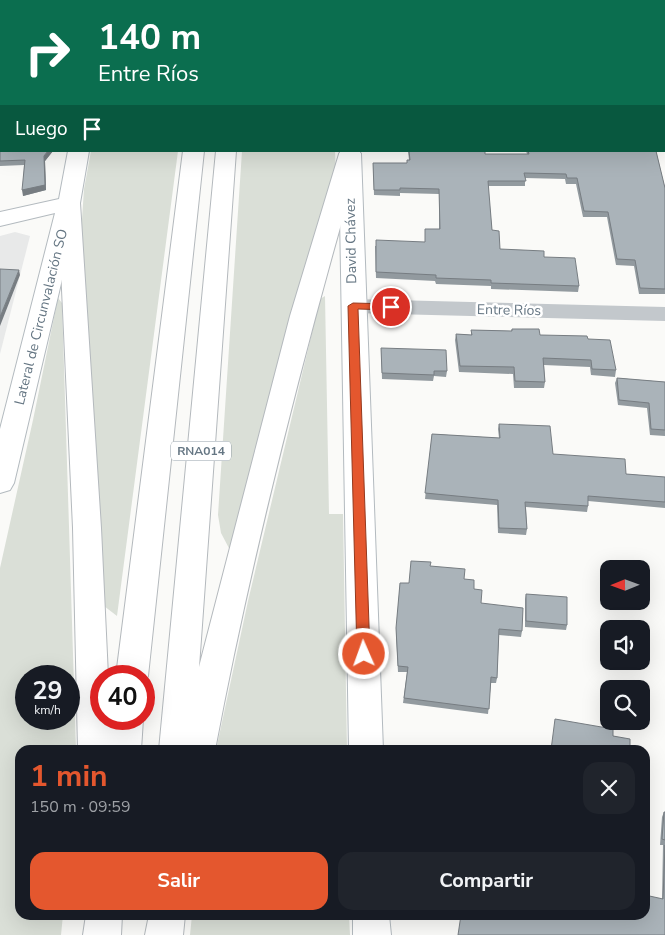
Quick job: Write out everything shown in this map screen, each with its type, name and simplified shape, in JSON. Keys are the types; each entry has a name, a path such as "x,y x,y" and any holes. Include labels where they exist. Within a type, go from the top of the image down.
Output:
{"main road":[{"name":"Lateral de Circunvalación SO","path":"0,483 3,458 69,203 79,152"},
{"name":"RNA014","path":"133,665 194,152"},
{"name":"RNA014","path":"176,745 226,152"},
{"path":"199,745 215,665 302,316 349,153"},
{"name":"David Chávez","path":"349,153 366,745"},
{"path":"0,219 69,203 87,528 95,745"},
{"path":"124,745 126,730"},
{"path":"93,920 93,935"},
{"path":"102,935 104,920"},
{"path":"162,920 162,935"},
{"path":"162,935 166,920"},
{"path":"371,920 372,935"}],"street":[{"name":"Entre Ríos","path":"353,306 665,314"}],"shaded area":[{"path":"91,152 178,152 117,616 104,606 81,234 84,189"},
{"path":"242,152 335,152 336,176 231,552 221,533 218,515"},
{"path":"15,232 30,236 0,354 0,236"},
{"path":"325,296 329,514 343,514 347,745 217,745 248,601 320,299"},
{"path":"58,298 62,303 73,665 15,665 15,730 75,730 76,745 15,745 15,920 62,920 61,935 0,935 0,568"},
{"path":"192,920 349,920 350,935 190,935"}],"building":[{"path":"0,152 47,152 44,156 45,185 22,190 25,160 0,161"},
{"path":"409,152 529,154 528,152 656,152 665,188 665,289 640,288 635,260 617,259 608,212 584,211 577,178 567,178 566,174 524,173 526,181 488,181 492,230 499,231 500,249 544,251 544,257 575,258 579,286 491,283 491,280 436,278 436,275 376,272 376,240 425,242 425,229 440,229 439,189 400,188 400,190 374,190 373,163 407,163 407,160 410,160"},
{"path":"0,269 19,270 0,317"},
{"path":"512,329 539,329 540,335 587,336 588,339 610,340 616,370 592,369 591,360 543,358 545,382 515,381 514,367 460,366 456,334 472,335 471,330 512,331"},
{"path":"381,348 446,350 447,371 434,371 434,375 382,373"},
{"path":"617,378 665,382 665,430 651,429 649,403 619,400"},
{"path":"499,424 550,426 553,454 625,459 626,474 665,477 665,502 588,496 588,506 525,502 527,529 499,528 498,500 425,493 432,434 500,438"},
{"path":"411,561 431,562 430,566 465,569 464,579 474,580 474,589 482,590 481,603 523,608 522,631 499,629 497,678 491,677 489,709 404,698 408,667 398,666 396,628 400,583 409,583"},
{"path":"526,594 567,597 567,625 526,621"},
{"path":"555,719 600,727 600,730 613,730 613,736 630,739 630,745 552,745"},
{"path":"665,812 665,840 662,839"},
{"path":"665,845 665,935 458,935 460,920 650,920 650,896 663,899"}],"route":[{"path":"364,654 353,306 391,307"}]}
